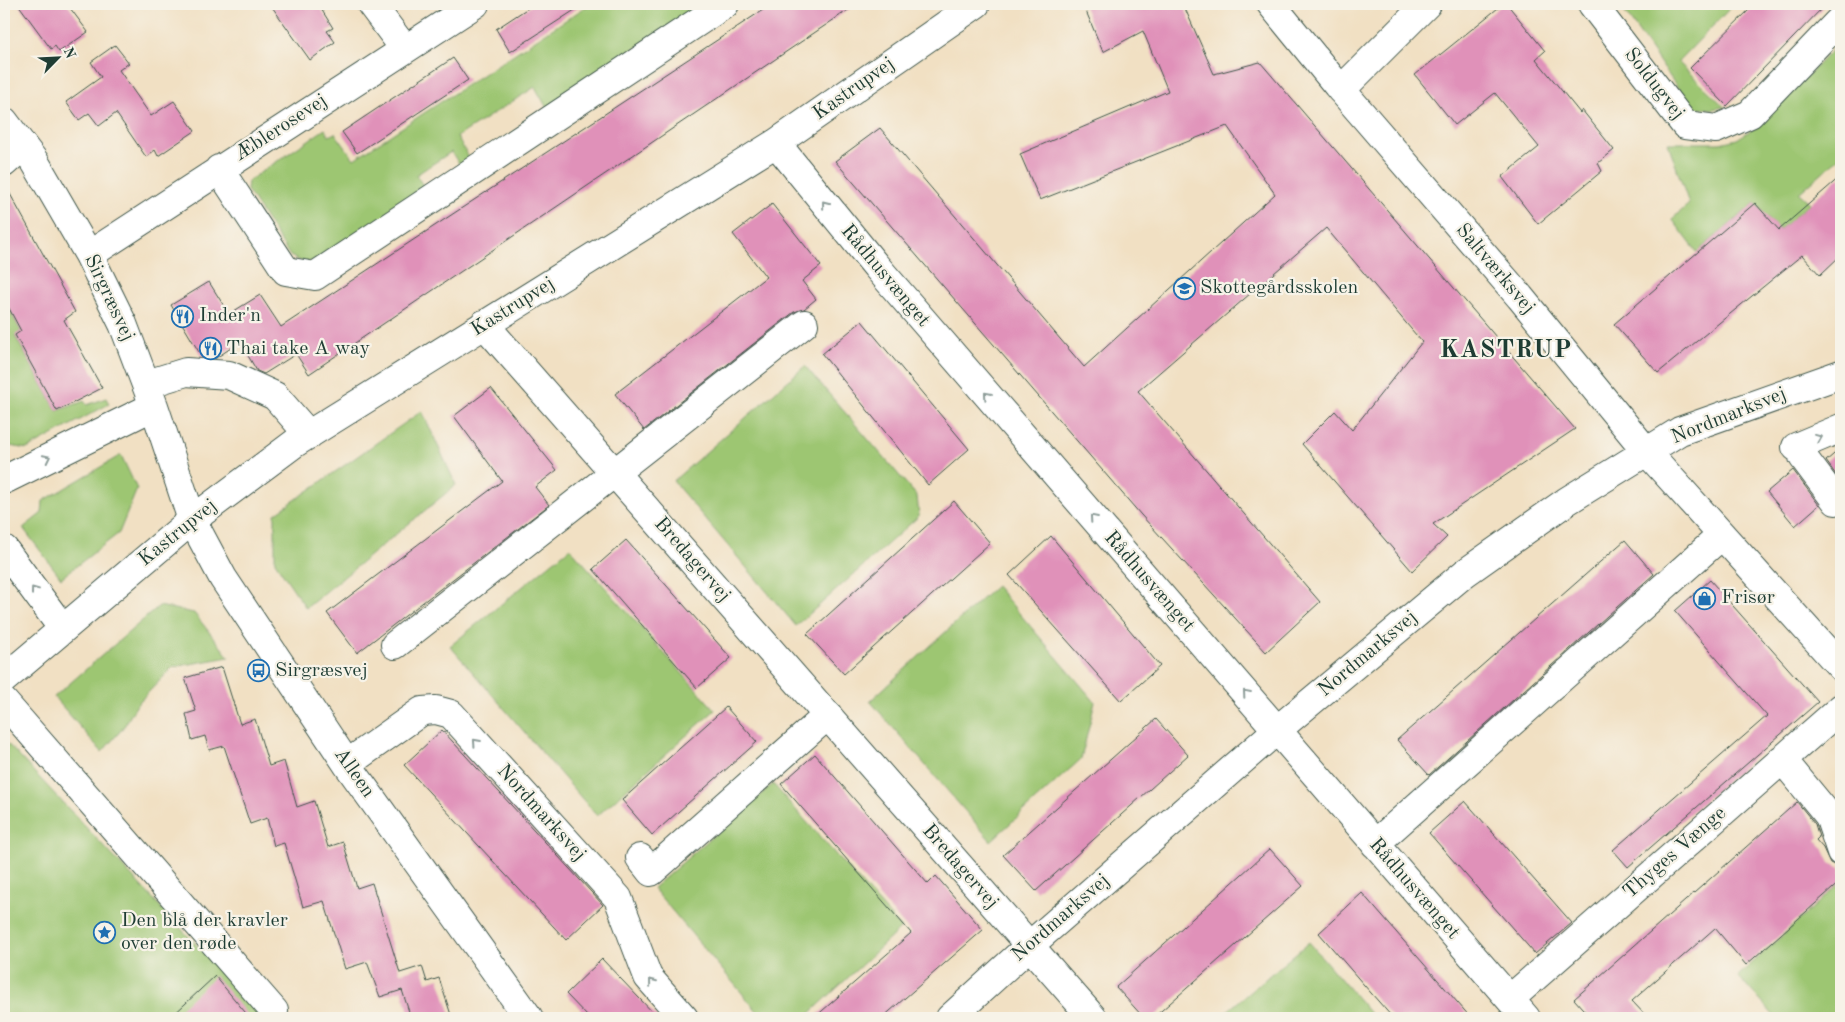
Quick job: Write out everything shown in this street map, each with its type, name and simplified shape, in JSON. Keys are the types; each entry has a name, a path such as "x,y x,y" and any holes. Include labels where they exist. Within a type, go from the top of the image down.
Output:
{"street":[{"path":"371,4 404,48"},
{"name":"Æblerosevej","path":"89,255 404,48 475,4"},
{"path":"219,169 286,271 315,276 724,4"},
{"name":"Kastrupvej","path":"4,679 192,520 309,435 484,324 776,144 976,4"},
{"name":"Saltværksvej","path":"1271,4 1342,90 1520,297 1647,452 1722,535 1835,649"},
{"path":"1342,90 1427,4"},
{"name":"Soldugvej","path":"1592,4 1685,125 1716,129 1750,114 1841,19"},
{"name":"Sirgræsvej","path":"4,121 13,155 35,162 89,255 123,324 150,395 192,520"},
{"name":"Rådhusvænget","path":"776,144 876,266 1518,1009"},
{"name":"Bredagervej","path":"484,324 1093,1018"},
{"path":"395,645 804,324"},
{"path":"4,480 186,372 229,375 275,396 309,435"},
{"name":"Nordmarksvej","path":"950,1018 1029,946 1278,730 1465,573 1567,501 1680,432 1841,374"},
{"path":"1836,501 1799,452 1841,428"},
{"name":"Alleen","path":"192,520 223,578 347,764 529,1018"},
{"path":"1375,844 1722,535"},
{"path":"4,549 63,629"},
{"path":"4,702 274,1011"},
{"name":"Thyges Vænge","path":"1518,1009 1782,760 1841,708"},
{"name":"Nordmarksvej","path":"347,764 422,712 436,710 451,714 618,898 648,977 684,1018"},
{"path":"640,858 651,872 828,715"},
{"path":"1782,760 1829,816 1841,852"}],"green space":[{"path":"590,4 702,4 547,108 535,87 457,137 470,159 460,165 451,152 416,175 426,190 320,259 305,263 290,256 247,190 248,181 325,129 329,136 335,133 354,159"},
{"path":"1619,4 1734,4 1678,62 1725,107 1712,109 1691,107"},
{"path":"1841,41 1841,156 1799,193 1810,203 1779,230 1755,203 1697,252 1672,219 1689,204 1668,143 1720,143 1737,139 1759,125"},
{"path":"4,299 21,331 15,336 57,411 84,401 87,405 106,398 109,404 27,449 4,445"},
{"path":"805,366 917,496 919,516 796,626 673,481"},
{"path":"422,411 456,485 306,608 275,562 275,514"},
{"path":"121,455 137,489 119,533 61,578 23,528 42,513 43,501"},
{"path":"570,548 715,710 597,816 450,646"},
{"path":"996,586 1095,702 1081,759 991,841 870,701"},
{"path":"159,606 194,613 229,657 173,667 138,703 123,728 102,752 54,697"},
{"path":"4,740 265,1018 4,1018"},
{"path":"773,784 901,928 805,1018 763,1018 653,888"},
{"path":"1841,882 1841,1018 1776,1018 1738,976"},
{"path":"1309,942 1374,1018 1219,1018"}],"building":[{"path":"18,4 67,4 88,32 59,52 55,46 51,49"},
{"path":"270,4 318,4 333,28 327,31 335,42 310,60"},
{"path":"534,4 584,4 510,52 496,29"},
{"path":"772,4 857,4 309,374 296,354 264,374 257,371 240,342 216,358 202,357 171,305 209,282 229,314 260,295 281,327"},
{"path":"1083,4 1183,4 1214,74 1260,62 1575,429 1433,524 1447,537 1412,571 1302,444 1335,411 1352,430 1422,342 1326,228 1138,391 1320,602 1266,652 1141,515 835,161 880,128 1084,367 1275,194 1227,126 1040,200 1020,154 1168,91 1143,31 1103,52"},
{"path":"1503,4 1507,4 1545,51 1536,59 1580,113 1582,110 1614,150 1598,163 1602,171 1538,224 1502,177 1539,147 1495,93 1455,125 1415,75"},
{"path":"1755,4 1826,4 1727,106 1690,68"},
{"path":"115,45 129,63 119,70 151,116 174,101 195,131 158,156 155,150 146,157 116,113 99,126 89,113 79,120 66,102 101,77 91,62"},
{"path":"453,58 468,80 357,153 342,132"},
{"path":"1841,176 1841,255 1820,275 1802,255 1658,373 1614,324 1755,203 1779,230"},
{"path":"4,183 75,312 64,320 102,388 57,411 15,335 21,331 4,299"},
{"path":"772,204 821,266 802,281 816,299 804,309 794,312 644,430 615,394 766,277 733,234"},
{"path":"862,321 969,449 928,485 822,354"},
{"path":"491,388 557,470 535,487 549,505 357,653 327,613 502,481 454,416"},
{"path":"1841,448 1841,482 1826,461"},
{"path":"1793,470 1819,505 1795,526 1767,492"},
{"path":"954,501 990,543 844,674 807,634"},
{"path":"1051,536 1160,666 1121,701 1009,575"},
{"path":"626,540 731,658 697,688 593,569"},
{"path":"1625,540 1654,574 1429,775 1397,740"},
{"path":"1710,580 1818,702 1628,867 1613,850 1767,716 1675,611"},
{"path":"222,667 240,724 255,719 269,766 284,761 297,807 314,801 328,847 343,842 357,888 372,883 400,973 422,966 427,982 439,978 452,1018 411,1018 402,990 380,997 367,962 345,969 324,901 303,907 284,843 274,846 267,818 250,824 224,746 209,750 205,736 192,740 186,714 196,711 185,678"},
{"path":"726,707 757,742 652,835 622,800"},
{"path":"1156,719 1188,755 1036,891 1003,855"},
{"path":"442,730 603,905 566,940 404,765"},
{"path":"815,754 928,884 936,876 983,930 882,1018 814,1018 911,933 781,784"},
{"path":"1465,801 1572,923 1535,954 1429,833"},
{"path":"1797,802 1815,824 1819,837 1816,840 1823,848 1830,863 1841,868 1841,881 1746,965 1715,928 1632,1001 1648,1018 1591,1018 1574,999"},
{"path":"1270,849 1303,886 1153,1018 1144,1018 1116,987"},
{"path":"1362,893 1471,1018 1393,1018 1364,985 1319,933"},
{"path":"602,959 658,1018 589,1018 566,994"},
{"path":"215,976 250,1018 170,1018"}],"place":[{"name":"Skottegårdsskolen","path":"1184,288"},
{"name":"Inder'n","path":"183,316"},
{"name":"Thai take A way","path":"210,349"},
{"name":"Frisør","path":"1705,598"},
{"name":"Sirgræsvej","path":"259,671"},
{"name":"Den blå der kravler over den røde","path":"105,933"}],"district":[{"name":"KASTRUP","path":"1506,350"}]}
